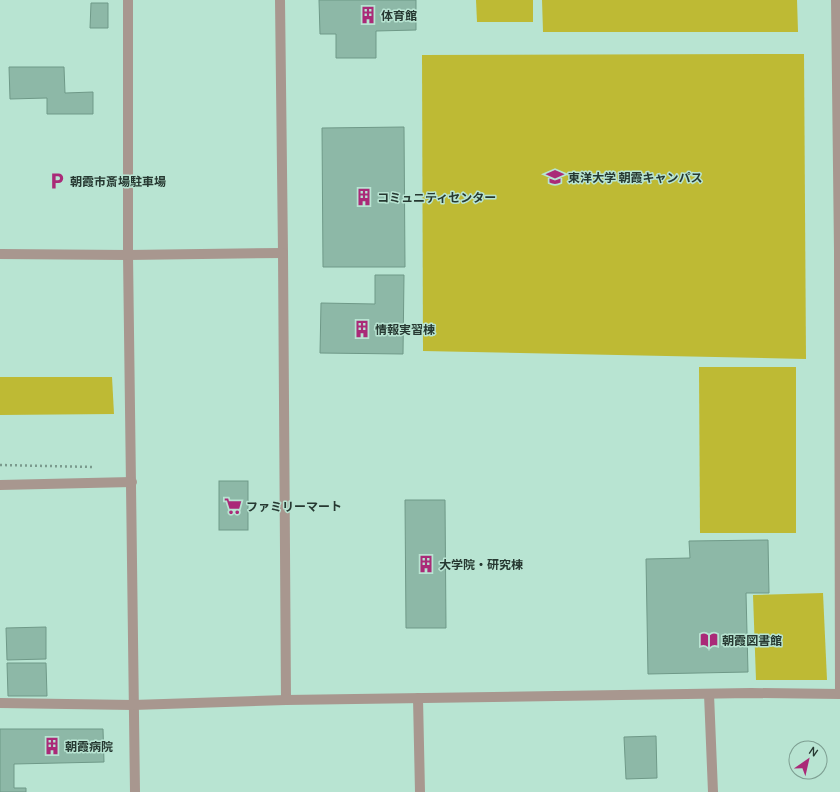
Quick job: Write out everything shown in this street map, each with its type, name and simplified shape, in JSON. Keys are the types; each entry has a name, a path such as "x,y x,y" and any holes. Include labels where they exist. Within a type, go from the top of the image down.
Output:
{"street":[{"path":"128,0 128,255 135,792"},
{"path":"280,0 286,700"},
{"path":"0,704 134,705 286,700 751,693 840,694 839,251 836,0"},
{"path":"0,254 128,255 283,253"},
{"path":"0,485 132,482"},
{"path":"709,694 712,792"},
{"path":"418,698 420,792"}],"path":[{"path":"0,466 95,467"}],"shaded area":[{"path":"476,0 533,0 533,22 477,22"},
{"path":"542,0 797,0 798,32 543,32"},
{"path":"804,54 806,359 423,351 422,55"},
{"path":"699,367 796,367 796,533 700,533"},
{"path":"0,377 112,377 114,414 0,415"},
{"path":"823,593 827,680 756,680 753,595"}],"building":[{"name":"体育館","path":"319,0 416,0 416,30 376,31 376,58 336,58 336,34 320,34"},
{"path":"91,3 108,3 108,28 90,28"},
{"path":"9,67 64,67 65,93 93,92 93,114 47,114 47,98 10,99"},
{"name":"コミュニティセンター","path":"404,127 405,267 323,267 322,128"},
{"name":"情報実習棟","path":"375,275 404,275 403,354 320,353 321,303 375,304"},
{"name":"ファミリーマート","path":"219,481 248,481 248,530 219,530"},
{"name":"大学院・研究棟","path":"405,500 445,500 446,628 406,628"},
{"path":"768,540 769,593 746,593 748,672 648,674 646,559 690,558 689,541"},
{"path":"46,627 46,659 7,660 6,628"},
{"path":"7,663 46,663 47,696 8,696"},
{"name":"朝霞病院","path":"0,729 103,729 104,762 14,764 14,788 26,788 26,792 0,792"},
{"path":"656,736 657,778 626,779 624,737"}],"place":[{"name":"体育館","path":"368,15"},
{"name":"東洋大学 朝霞キャンパス","path":"555,177"},
{"name":"朝霞市斎場駐車場","path":"57,181"},
{"name":"コミュニティセンター","path":"364,197"},
{"name":"情報実習棟","path":"362,329"},
{"name":"ファミリーマート","path":"233,506"},
{"name":"大学院・研究棟","path":"426,564"},
{"name":"朝霞図書館","path":"709,640"},
{"name":"朝霞病院","path":"52,746"}]}
